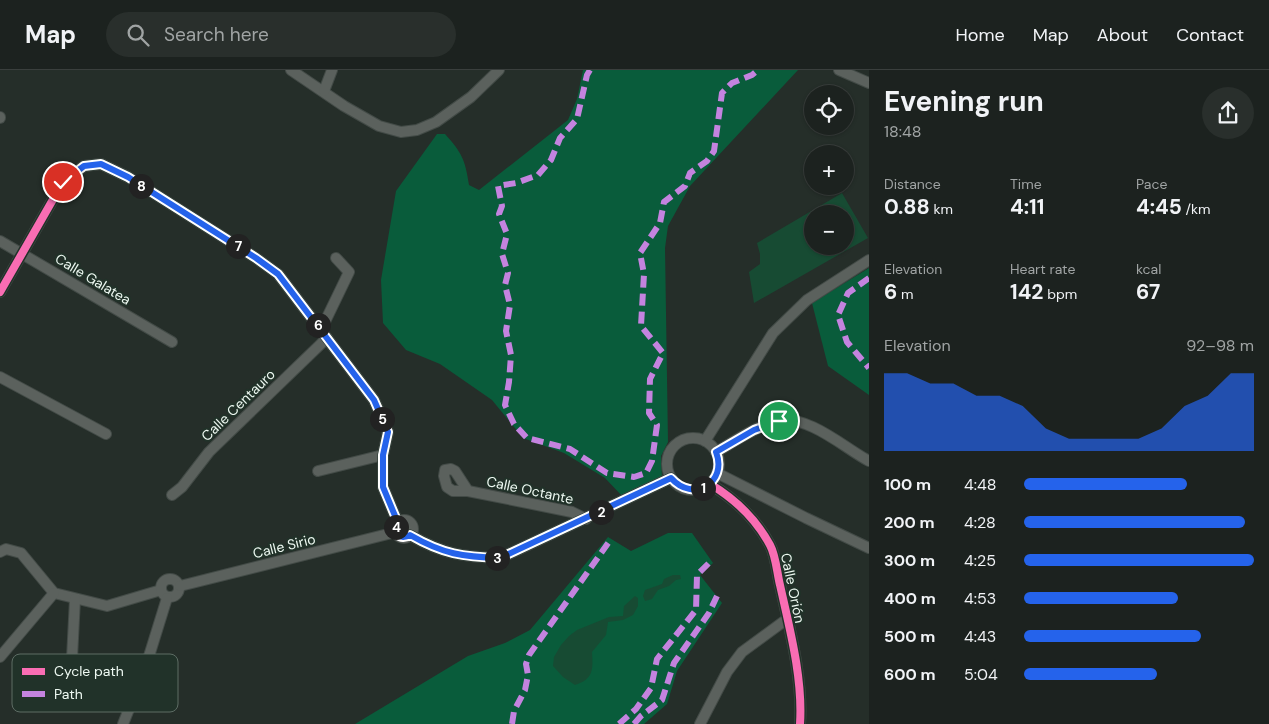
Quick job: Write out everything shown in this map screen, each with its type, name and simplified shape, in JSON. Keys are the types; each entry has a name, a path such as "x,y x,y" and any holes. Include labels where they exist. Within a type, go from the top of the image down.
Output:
{"street":[{"path":"291,70 344,106 379,126 400,132 418,130 436,122 472,97 499,70"},
{"path":"324,91 332,70"},
{"path":"838,70 869,83"},
{"path":"0,292 63,182 84,166 101,164 128,177 278,274 374,400 388,432 383,455 383,487 398,535 404,538 410,535 441,551 469,557 500,558 671,478"},
{"name":"Calle Galatea","path":"0,240 172,342"},
{"path":"324,334 349,272 336,258"},
{"path":"705,441 773,333 807,300 869,260"},
{"name":"Calle Centauro","path":"172,495 182,487 209,452 324,334"},
{"path":"0,377 106,434"},
{"path":"716,452 754,430 779,421 789,420 800,421 816,428 869,461"},
{"path":"696,438 705,441 716,452 718,458 717,473 710,484 693,490 684,489 676,485 671,478 667,469 667,459 670,450 677,443 686,439 696,438"},
{"path":"318,471 383,455"},
{"path":"717,473 869,548"},
{"name":"Calle Orión","path":"710,484 721,490 753,518 772,547 802,698 800,724"},
{"name":"Calle Octante","path":"468,491 572,512 586,519"},
{"name":"Calle Sirio","path":"180,586 397,528"},
{"path":"0,552 6,549 21,553 54,594 107,606 164,594 175,597 180,586 173,579 164,581 164,594 149,654"},
{"path":"0,657 54,594"},
{"path":"72,654 75,599"},
{"path":"700,724 727,672 742,652 787,619"},
{"path":"123,724 128,712"}],"shaded area":[{"path":"583,70 798,70 690,186 668,226 665,248 668,442 661,456 662,478 623,497 605,478 564,453 523,438 492,400 440,364 406,350 383,323 381,280 396,191 437,134 445,134 455,146 464,162 469,185 479,190 568,120 577,99"},
{"path":"839,195 843,195 849,205 822,205"},
{"path":"854,214 868,238 854,246"},
{"path":"804,215 804,255 838,255 754,303 749,272 760,264 757,243"},
{"path":"869,268 869,395 828,366 812,303"},
{"path":"668,533 692,533 713,563 700,575 722,603 677,671 667,704 644,724 355,724 468,656 505,643 530,630 608,537 631,551"},
{"path":"673,575 680,575 681,579 658,590 652,599 645,601 643,596 645,590 662,584 664,579"},
{"path":"635,596 638,598 638,606 633,615 623,620 608,622 606,635 592,652 591,673 586,680 575,685 563,677 553,666 554,657 569,636 577,630 609,617 623,616 624,606"}],"marked path":[{"path":"590,70 587,75 577,119 560,138 551,160 538,175 516,183 498,186 502,206 499,214 507,234 502,254 508,273 505,285 510,305 506,331 511,355 505,405 514,424 527,438 570,449 607,473 634,477 646,473 652,461 657,425 649,413 650,379 663,353 641,326 644,274 640,253 660,223 664,202 685,186 690,173 707,161 714,151 722,93 732,83 752,75 758,70"},
{"path":"869,278 848,293 838,315 847,342 869,368"},
{"path":"512,724 514,711 525,690 528,675 526,664 529,655 611,539"},
{"path":"619,724 636,709 651,688 657,659 696,610 697,575 711,561"},
{"path":"634,724 641,716 662,700 674,663 709,613 717,596"}],"cycle path":[{"path":"0,292 63,182 84,166 101,164 128,177 278,274 374,400 388,432 383,455 383,487 398,523"},
{"path":"410,535 453,553 475,557 500,558 671,478"},
{"path":"710,484 744,510 772,549 798,672 800,724"}],"route":[{"path":"63,182 84,166 101,164 128,177 278,274 374,400 388,432 383,455 383,487 398,523 395,529 396,532 400,537 404,538 410,535 441,551 469,557 500,558 671,478 676,485 684,489 702,488 710,484 717,473 719,466 716,452 754,430 779,421"}]}
